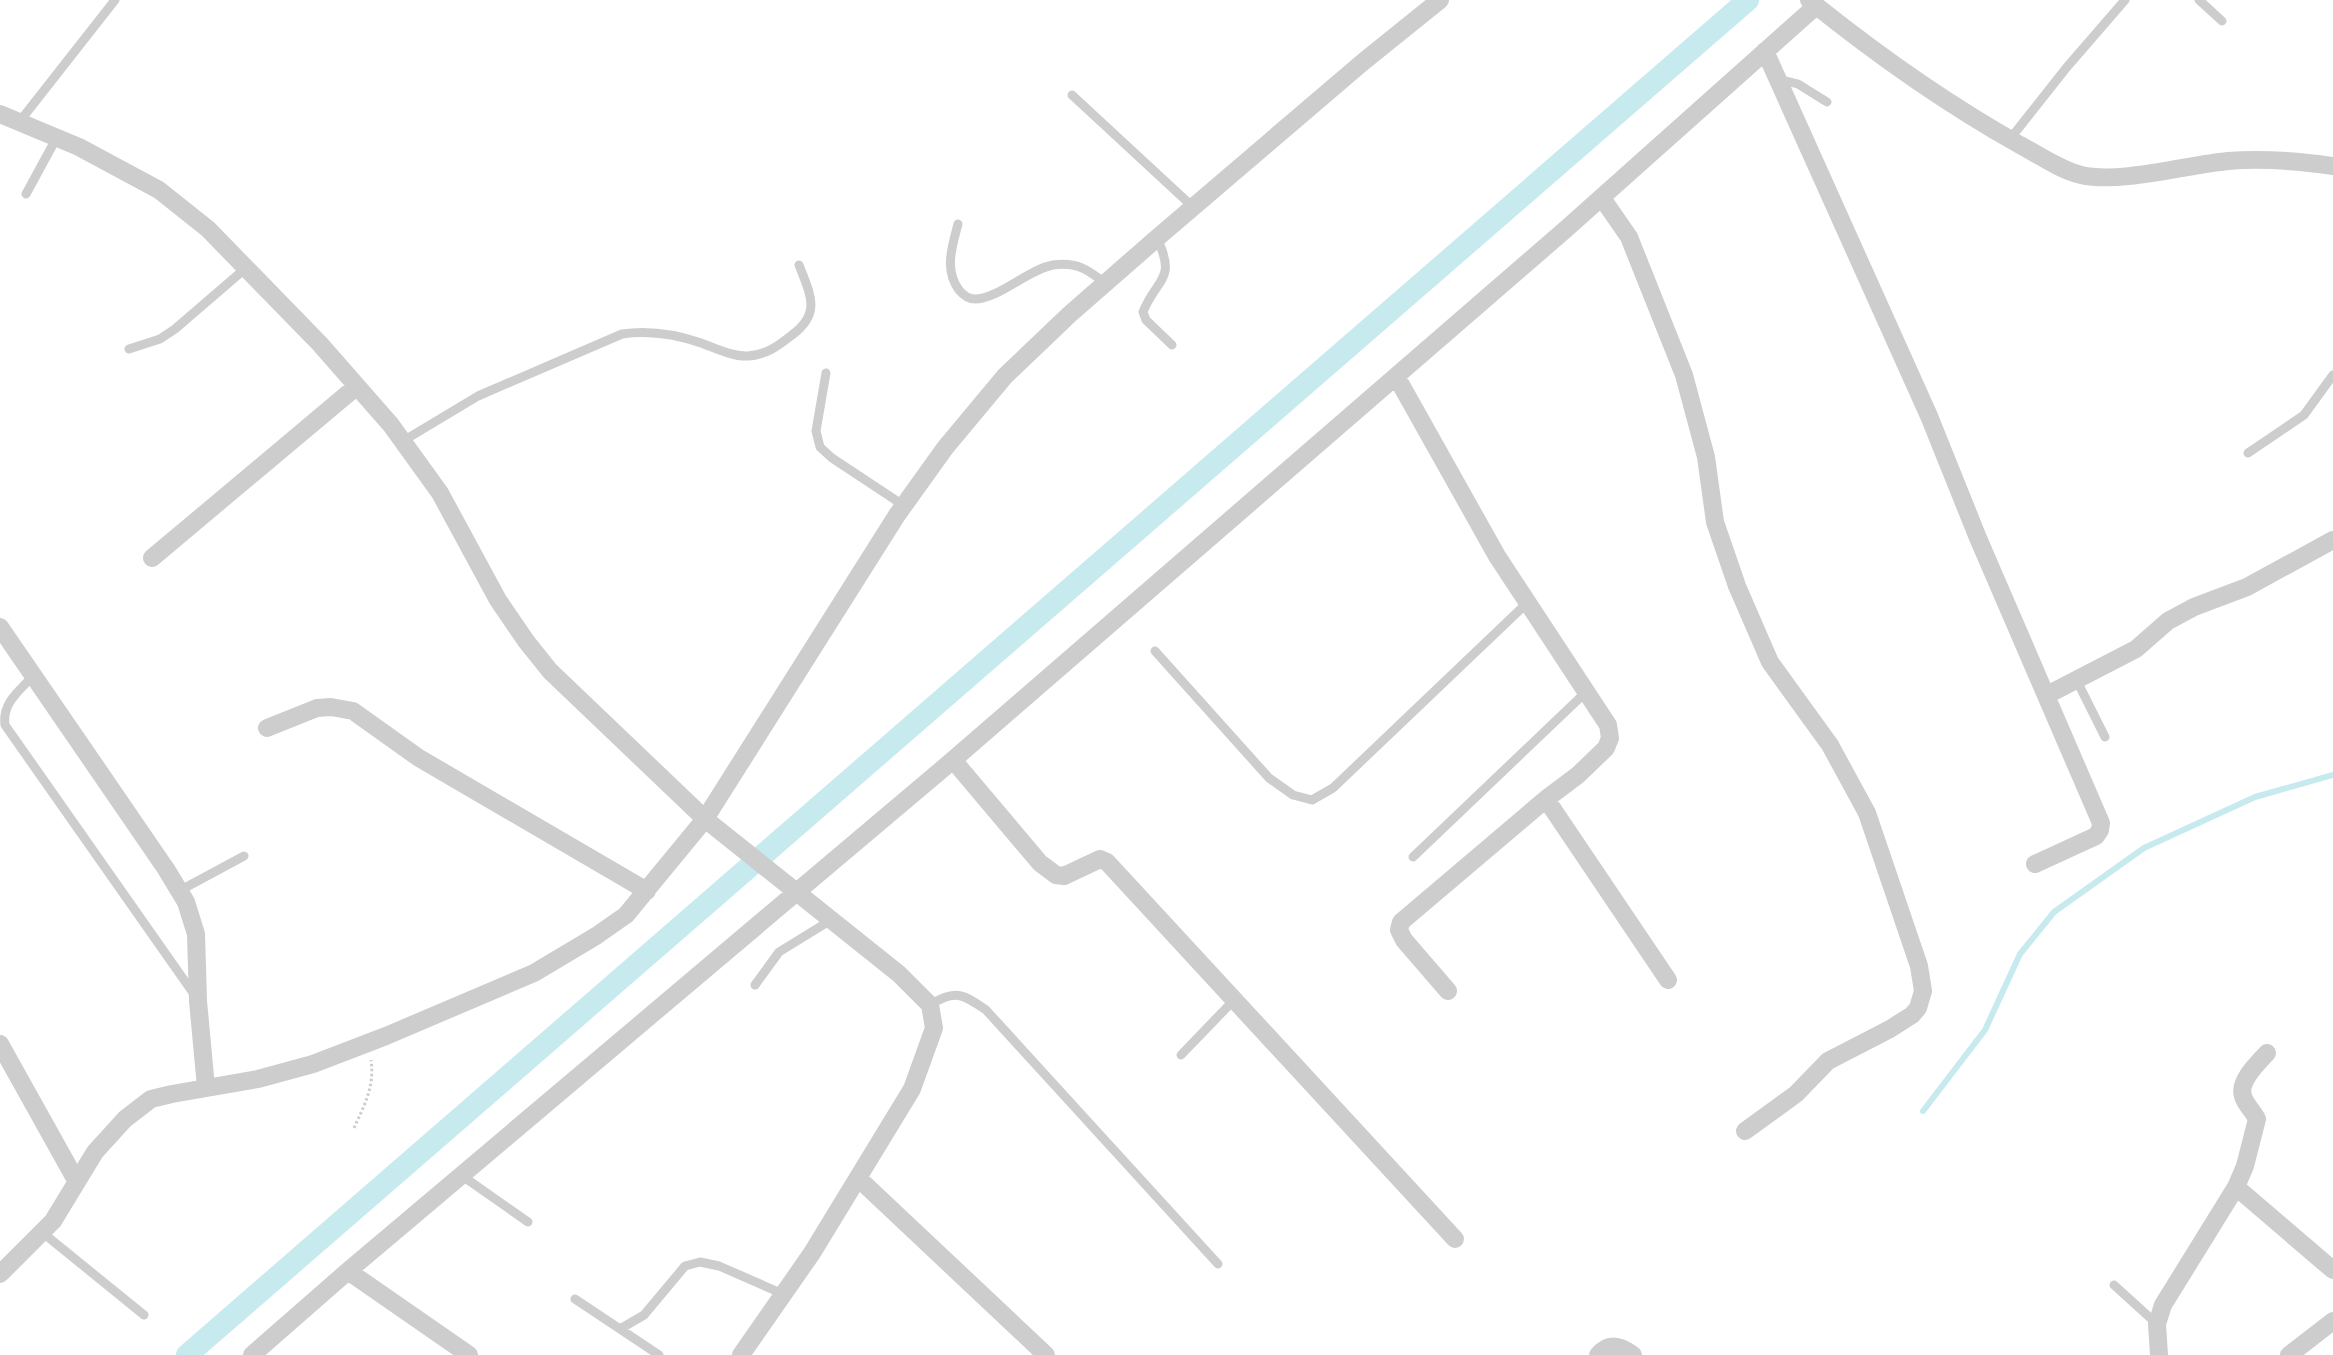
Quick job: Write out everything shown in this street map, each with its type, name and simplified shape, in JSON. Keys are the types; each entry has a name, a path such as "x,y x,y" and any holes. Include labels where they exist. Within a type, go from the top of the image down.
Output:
{"street":[{"path":"0,1274 53,1221 95,1152 125,1119 151,1099 206,1087 258,1079 314,1064 369,1043 534,973 596,936 626,914 647,892 705,819 903,505 945,448 1005,376 1157,238 1363,62 1440,0"},
{"path":"252,1355 461,1175 953,760 1602,198 1765,51 1812,3 1884,59 1970,117 2050,161 2081,175 2118,177 2236,161 2288,160 2333,166"},
{"path":"1765,51 1929,416 1978,538 2101,822 2100,830 2096,836 2035,864"},
{"path":"0,114 57,137 160,190 208,229 247,267 357,386 403,441 440,494 498,600 550,672 705,819 899,974 930,1005 934,1028 912,1089 784,1294 741,1355"},
{"path":"1602,198 1629,237 1684,375 1706,456 1715,522 1737,586 1770,662 1830,745 1867,813 1919,966 1923,991 1918,1008 1912,1015 1828,1062 1796,1094 1745,1131"},
{"path":"1396,376 1497,556 1608,725 1610,738 1606,748 1578,775 1546,799 1401,922 1399,930 1404,940 1448,991"},
{"path":"152,558 357,386"},
{"path":"2047,695 2136,648 2168,620 2194,606 2247,587 2333,540"},
{"path":"0,627 166,869 186,902 196,934 198,1001 206,1087"},
{"path":"267,728 317,708 330,706 353,711 418,758 466,788 647,892"},
{"path":"953,760 1040,863 1056,875 1064,876 1100,859 1107,862 1455,1239"},
{"path":"1546,799 1668,980"},
{"path":"0,1044 77,1182"},
{"path":"2159,1355 2156,1324 2163,1305 2236,1187 2245,1166 2257,1119 2243,1098 2242,1092 2247,1077 2267,1053"},
{"path":"858,1178 1046,1355"},
{"path":"2236,1187 2333,1270"},
{"path":"348,1271 469,1355"},
{"path":"2290,1355 2333,1321"},
{"path":"1598,1355 1602,1350 1612,1346 1622,1346 1633,1355"}],"lane":[{"path":"20,121 115,0"},
{"path":"2010,139 2067,67 2125,0"},
{"path":"2199,0 2222,21"},
{"path":"1778,78 1798,84 1827,102"},
{"path":"1072,95 1193,207"},
{"path":"26,194 57,137"},
{"path":"958,224 950,260 952,281 963,295 975,299 993,293 1051,265 1086,268 1105,284"},
{"path":"1157,238 1165,257 1166,270 1143,312 1146,320 1172,345"},
{"path":"403,441 478,396 622,334 642,331 672,335 726,352 748,356 773,350 798,330 810,315 812,300 800,264"},
{"path":"129,349 160,339 175,330 247,267"},
{"path":"826,374 816,430 820,447 832,458 903,505"},
{"path":"2248,454 2304,415 2333,375"},
{"path":"1156,651 1269,778 1293,795 1312,800 1333,788 1528,602"},
{"path":"33,676 9,702 4,714 5,725 198,1001"},
{"path":"2076,679 2105,737"},
{"path":"1413,857 1586,692"},
{"path":"179,891 244,856"},
{"path":"755,985 779,952 831,920"},
{"path":"930,1005 944,996 957,994 970,999 986,1010 1218,1264"},
{"path":"1181,1055 1234,1000"},
{"path":"461,1175 528,1222"},
{"path":"43,1232 144,1315"},
{"path":"620,1329 644,1314 685,1266 700,1262 719,1266 784,1294"},
{"path":"2114,1285 2156,1324"},
{"path":"575,1299 658,1355"}],"path":[{"path":"354,1128 370,1092 373,1073 369,1043"}],"waterway":[{"path":"187,1355 1748,0"},
{"path":"1923,1111 1985,1030 2020,954 2054,912 2144,848 2255,797 2333,775"}]}
